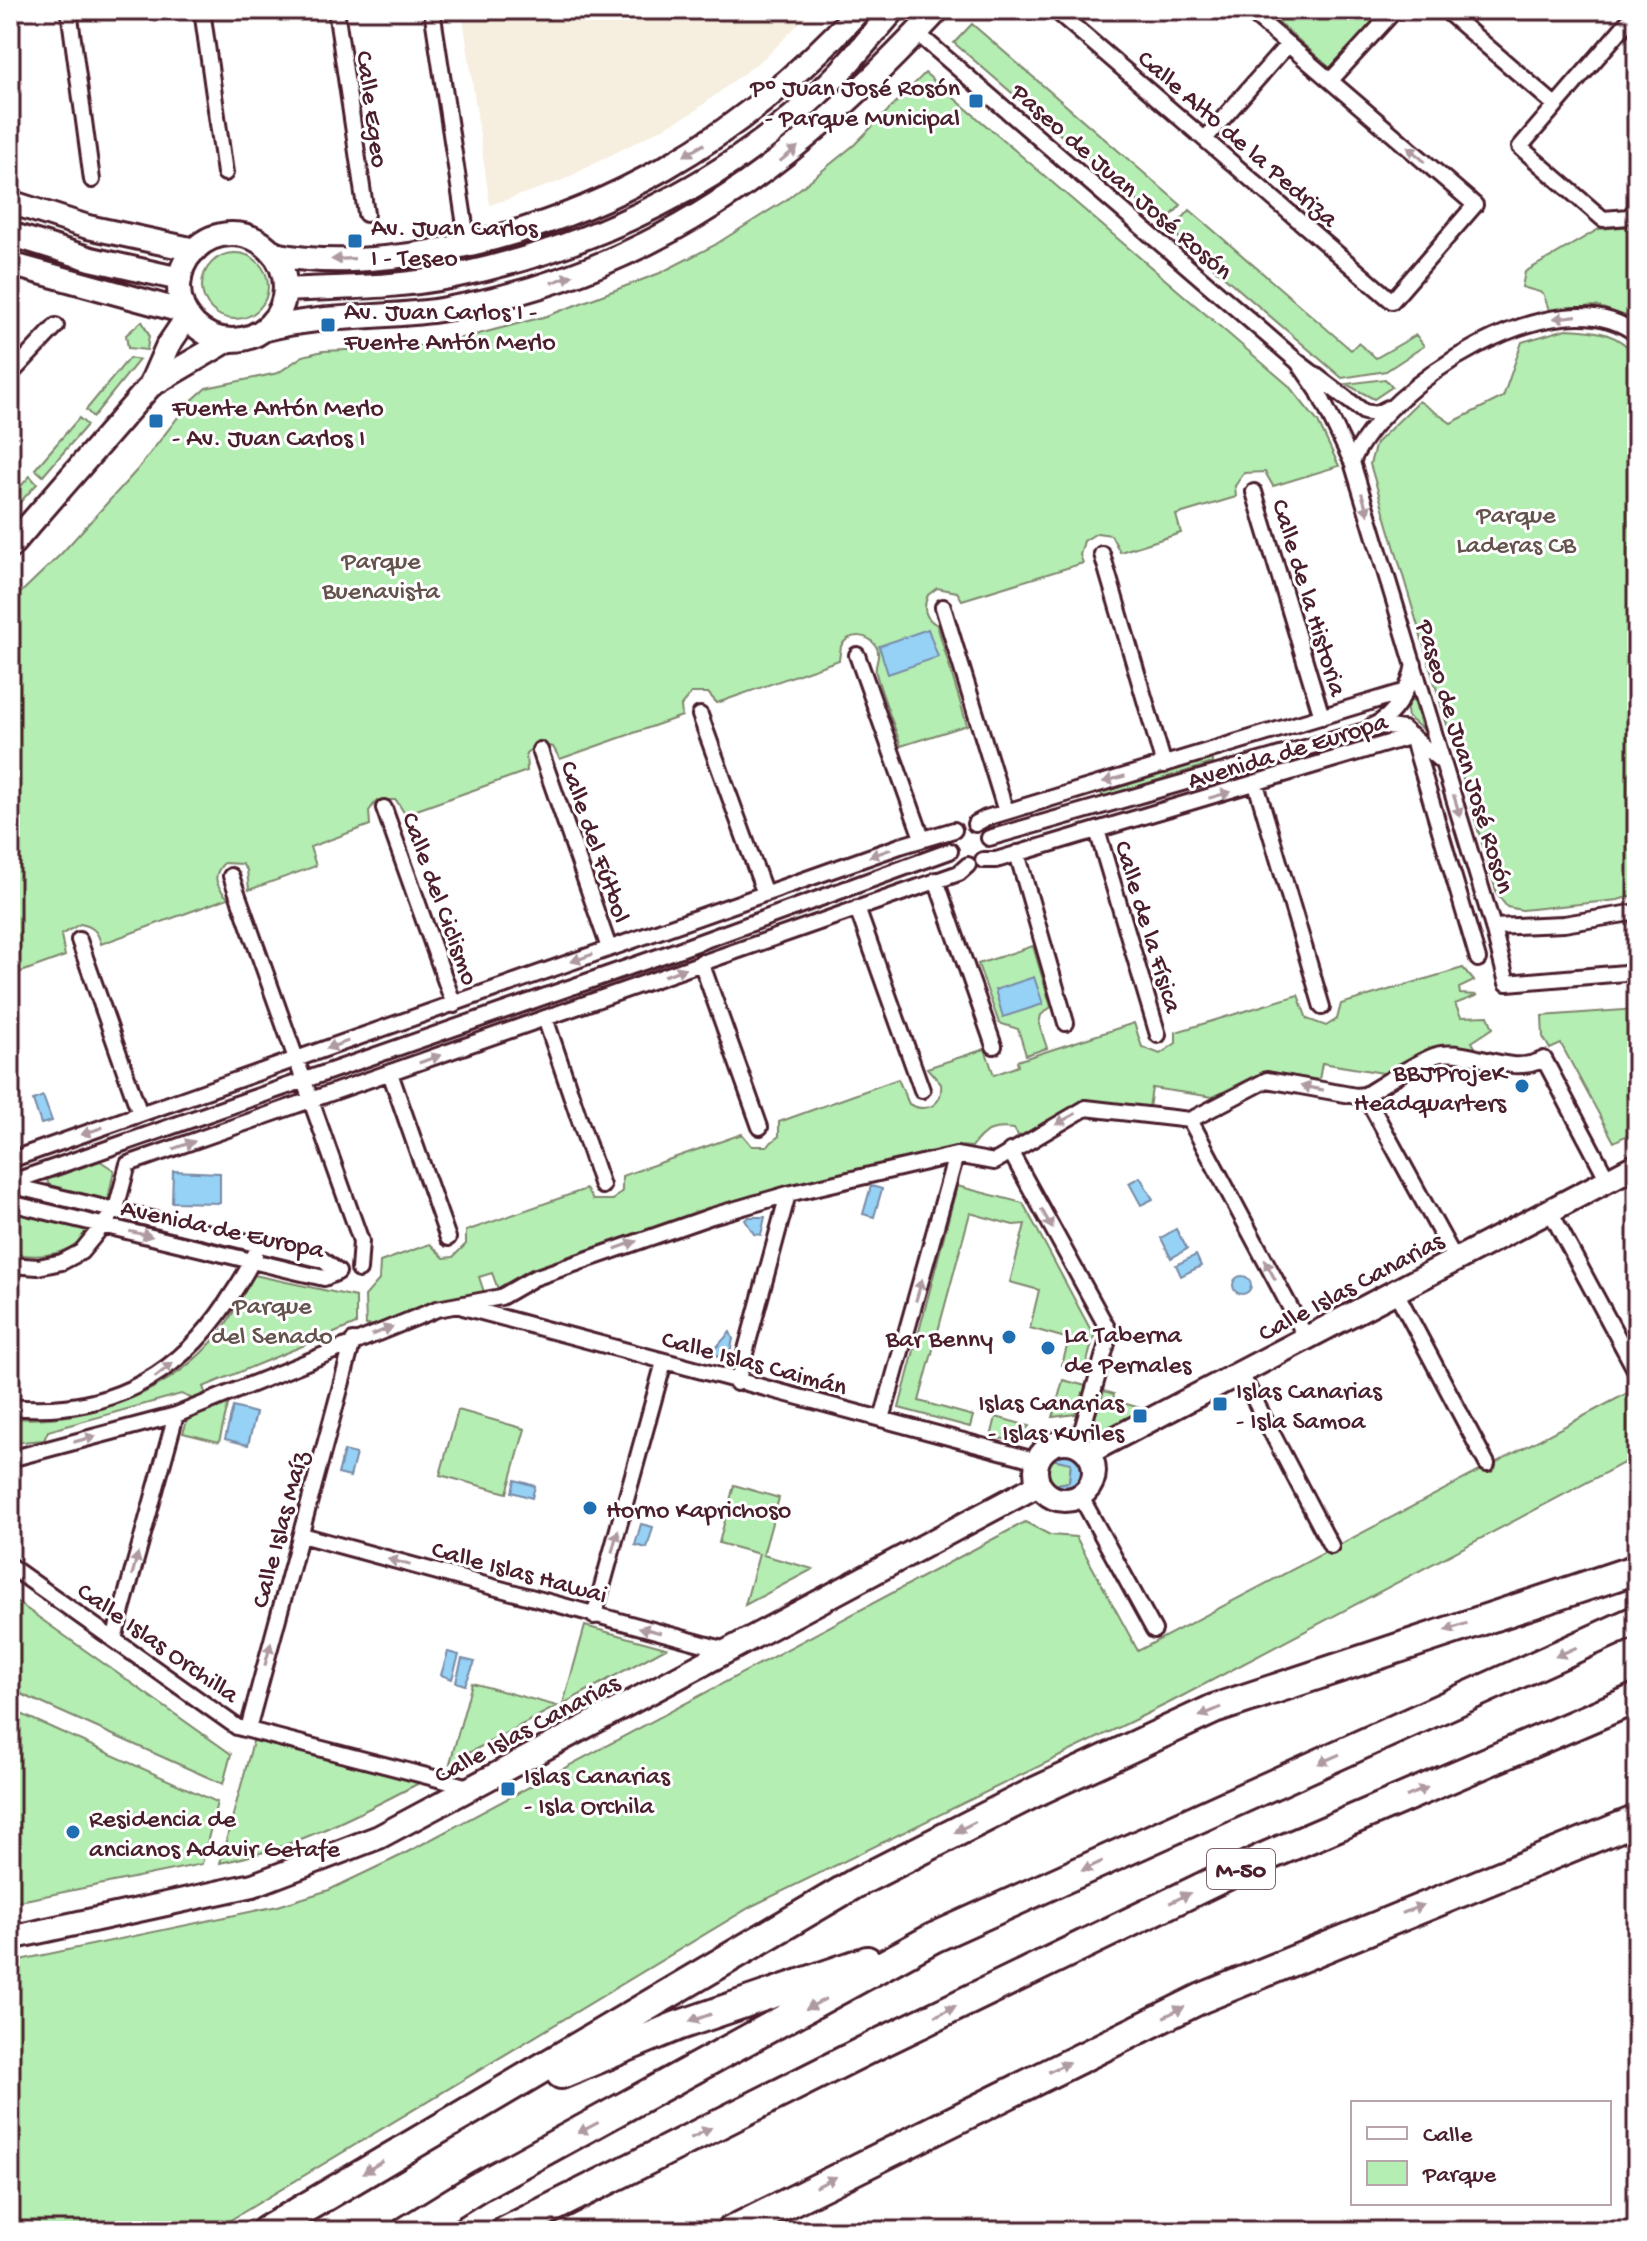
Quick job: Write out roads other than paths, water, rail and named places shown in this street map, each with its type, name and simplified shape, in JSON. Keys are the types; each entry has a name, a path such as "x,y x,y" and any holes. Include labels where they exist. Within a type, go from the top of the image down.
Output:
{"highway":[{"path":"266,2231 856,1883 1035,1792 1214,1709 1637,1569"},
{"name":"M-50","path":"407,2231 478,2187 933,1938 1637,1620"},
{"name":"M-50","path":"506,2231 876,2045 1263,1858 1637,1698"},
{"path":"731,2231 1202,1998 1637,1820"},
{"path":"440,2127 677,2026 933,1938"}],"main road":[{"path":"274,254 304,260 404,256 468,245 583,211 714,138 819,55 859,10"},
{"path":"285,290 398,285 449,278 546,253 623,222 700,182 776,129 837,75 894,10"},
{"path":"150,386 227,341 244,339 266,329 318,318 427,311 495,298 550,283 657,240 763,175 844,107 938,10"},
{"path":"10,202 88,227 195,250"},
{"path":"10,234 91,259 180,279"},
{"path":"10,547 150,386 186,314 180,279 195,250 212,238 232,234 254,239 274,254 282,269 285,290 279,313 266,329"},
{"path":"10,264 186,314 207,334 227,341"},
{"path":"156,305 169,329 167,347"},
{"name":"Calle Islas Canarias","path":"1084,1448 1241,1374 1637,1165"},
{"path":"1056,1444 1084,1448 1095,1472 1093,1483 1081,1497 1056,1499 1038,1485 1038,1461 1056,1444"},
{"name":"Calle Islas Canarias","path":"10,1938 253,1885 379,1837 1038,1485"}],"street":[{"path":"69,10 92,180"},
{"path":"202,10 225,173"},
{"name":"Calle Egeo","path":"336,10 366,214"},
{"path":"432,10 468,245"},
{"name":"Calle Alto de la Pedriza","path":"1055,10 1392,301 1475,205 1331,80"},
{"path":"1248,10 1331,80 1395,10"},
{"path":"1445,10 1555,105"},
{"path":"1637,11 1520,147 1603,219 1629,217 1637,208"},
{"name":"Paseo de Juan José Rosón","path":"917,33 1298,362 1364,412 1376,414 1388,408"},
{"path":"1205,139 1288,44"},
{"path":"1352,462 1360,443 1388,408 1450,362 1547,320 1604,317 1622,322 1637,335"},
{"path":"10,375 56,326"},
{"name":"Paseo de Juan José Rosón","path":"1298,362 1318,391 1352,462 1445,766 1507,983 1637,972"},
{"name":"Calle de la Historia","path":"1254,492 1322,717"},
{"path":"1102,554 1164,765"},
{"path":"943,607 1006,812"},
{"path":"857,655 922,838"},
{"name":"Avenida de Europa","path":"1366,729 1382,722 1401,697 1412,678 1414,663"},
{"name":"Avenida de Europa","path":"975,824 1244,740 1401,697"},
{"name":"Avenida de Europa","path":"1401,697 1409,734"},
{"path":"700,715 765,894"},
{"name":"Avenida de Europa","path":"989,838 1382,726 1409,734 1445,766"},
{"path":"1409,734 1478,959"},
{"name":"Avenida de Europa","path":"983,860 1256,784 1409,734"},
{"name":"Avenida de Europa","path":"1222,770 1244,740"},
{"name":"Calle del Fútbol","path":"540,750 609,948"},
{"path":"1256,784 1322,1007"},
{"path":"1068,793 1096,807"},
{"name":"Avenida de Europa","path":"1143,794 1177,807"},
{"name":"Calle del Ciclismo","path":"384,808 454,1005"},
{"path":"10,1160 922,838 954,830 963,824 975,824 989,838 991,846 983,860 968,865 960,863 950,851"},
{"path":"950,851 954,830"},
{"name":"Calle de la Física","path":"1097,830 1158,1035"},
{"path":"11,1190 304,1079 675,951 950,851"},
{"path":"1017,853 1066,1023"},
{"name":"Avenida de Europa","path":"116,1209 128,1164 963,871 968,865"},
{"path":"832,870 857,885"},
{"path":"231,876 362,1245 359,1270"},
{"path":"936,880 994,1046"},
{"path":"857,908 922,1090"},
{"name":"Paseo de Juan José Rosón","path":"1492,924 1564,924 1637,912"},
{"path":"760,919 785,933"},
{"path":"675,951 683,923"},
{"path":"1469,928 1492,924"},
{"path":"79,940 140,1114"},
{"path":"701,962 760,1127"},
{"path":"622,990 632,966"},
{"path":"524,978 549,994"},
{"path":"545,1018 602,1186"},
{"path":"447,1029 476,1042"},
{"path":"10,1459 176,1415 437,1309 501,1297 534,1278 639,1240 788,1194 956,1155 994,1162 1086,1108 1190,1120 1267,1080 1365,1095 1440,1054 1518,1066 1531,1066 1544,1059 1608,1180"},
{"path":"390,1073 448,1238"},
{"path":"1365,1095 1456,1261"},
{"path":"1190,1120 1307,1339"},
{"path":"1010,1151 1110,1333 1084,1448"},
{"path":"882,1419 956,1155"},
{"name":"Avenida de Europa","path":"11,1190 116,1209 323,1260 338,1272 324,1278 105,1225 11,1190"},
{"path":"737,1383 788,1194"},
{"path":"10,1265 38,1267 62,1262 81,1252 116,1209"},
{"path":"1550,1211 1637,1373"},
{"path":"10,1407 55,1409 98,1401 153,1378 204,1337 252,1261 259,1244"},
{"path":"1396,1292 1487,1464"},
{"name":"Calle Islas Caimán","path":"459,1306 737,1383 1038,1461"},
{"name":"Calle Islas Maíz","path":"248,1729 353,1341"},
{"path":"594,1616 664,1362"},
{"path":"1241,1374 1331,1546"},
{"path":"114,1639 176,1415"},
{"path":"1081,1497 1154,1630"},
{"name":"Calle Islas Hawai","path":"301,1535 726,1650"},
{"name":"Calle Islas Orchilla","path":"10,1566 237,1727 473,1788"}],"water":[{"path":"928,629 938,657 888,674 879,646"},
{"path":"1034,977 1043,1004 1003,1017 995,990"},
{"path":"43,1096 52,1121 41,1124 33,1100"},
{"path":"173,1171 220,1173 220,1203 172,1202"},
{"path":"1140,1177 1153,1199 1141,1205 1129,1183"},
{"path":"871,1186 882,1189 874,1217 863,1214"},
{"path":"765,1217 761,1235 754,1234 745,1220"},
{"path":"1176,1229 1187,1249 1171,1258 1161,1238"},
{"path":"1196,1255 1201,1266 1181,1276 1176,1265"},
{"path":"1242,1276 1251,1285 1242,1294 1233,1285"},
{"path":"730,1332 733,1339 730,1353 715,1356 714,1350"},
{"path":"233,1407 256,1413 248,1445 225,1439"},
{"path":"1071,1449 1082,1457 1087,1470 1083,1484 1063,1491 1058,1484 1069,1482 1071,1463 1048,1458 1056,1451"},
{"path":"344,1451 356,1454 350,1477 338,1474"},
{"path":"515,1480 535,1486 532,1498 512,1492"},
{"path":"641,1524 653,1527 647,1548 635,1545"},
{"path":"448,1652 459,1655 452,1679 441,1675"},
{"path":"462,1659 475,1662 465,1685 456,1682"}],"place":[{"name":"Pº Juan José Rosón - Parque Municipal","path":"976,101"},
{"name":"Av. Juan Carlos I - Teseo","path":"355,241"},
{"name":"Av. Juan Carlos I - Fuente Antón Merlo","path":"328,325"},
{"name":"Fuente Antón Merlo - Av. Juan Carlos I","path":"156,421"},
{"name":"BBJProjeK Headquarters","path":"1522,1086"},
{"name":"Bar Benny","path":"1009,1337"},
{"name":"La Taberna de Pernales","path":"1048,1348"},
{"name":"Islas Canarias - Isla Samoa","path":"1220,1404"},
{"name":"Islas Canarias - Islas Kuriles","path":"1140,1416"},
{"name":"Horno Kaprichoso","path":"590,1508"},
{"name":"Islas Canarias - Isla Orchila","path":"508,1789"},
{"name":"Residencia de ancianos Adavir Getafe","path":"73,1832"}],"park label":[{"name":"Parque Laderas CB","path":"1516,528"},
{"name":"Parque Buenavista","path":"381,574"},
{"name":"Parque del Senado","path":"272,1319"}]}
